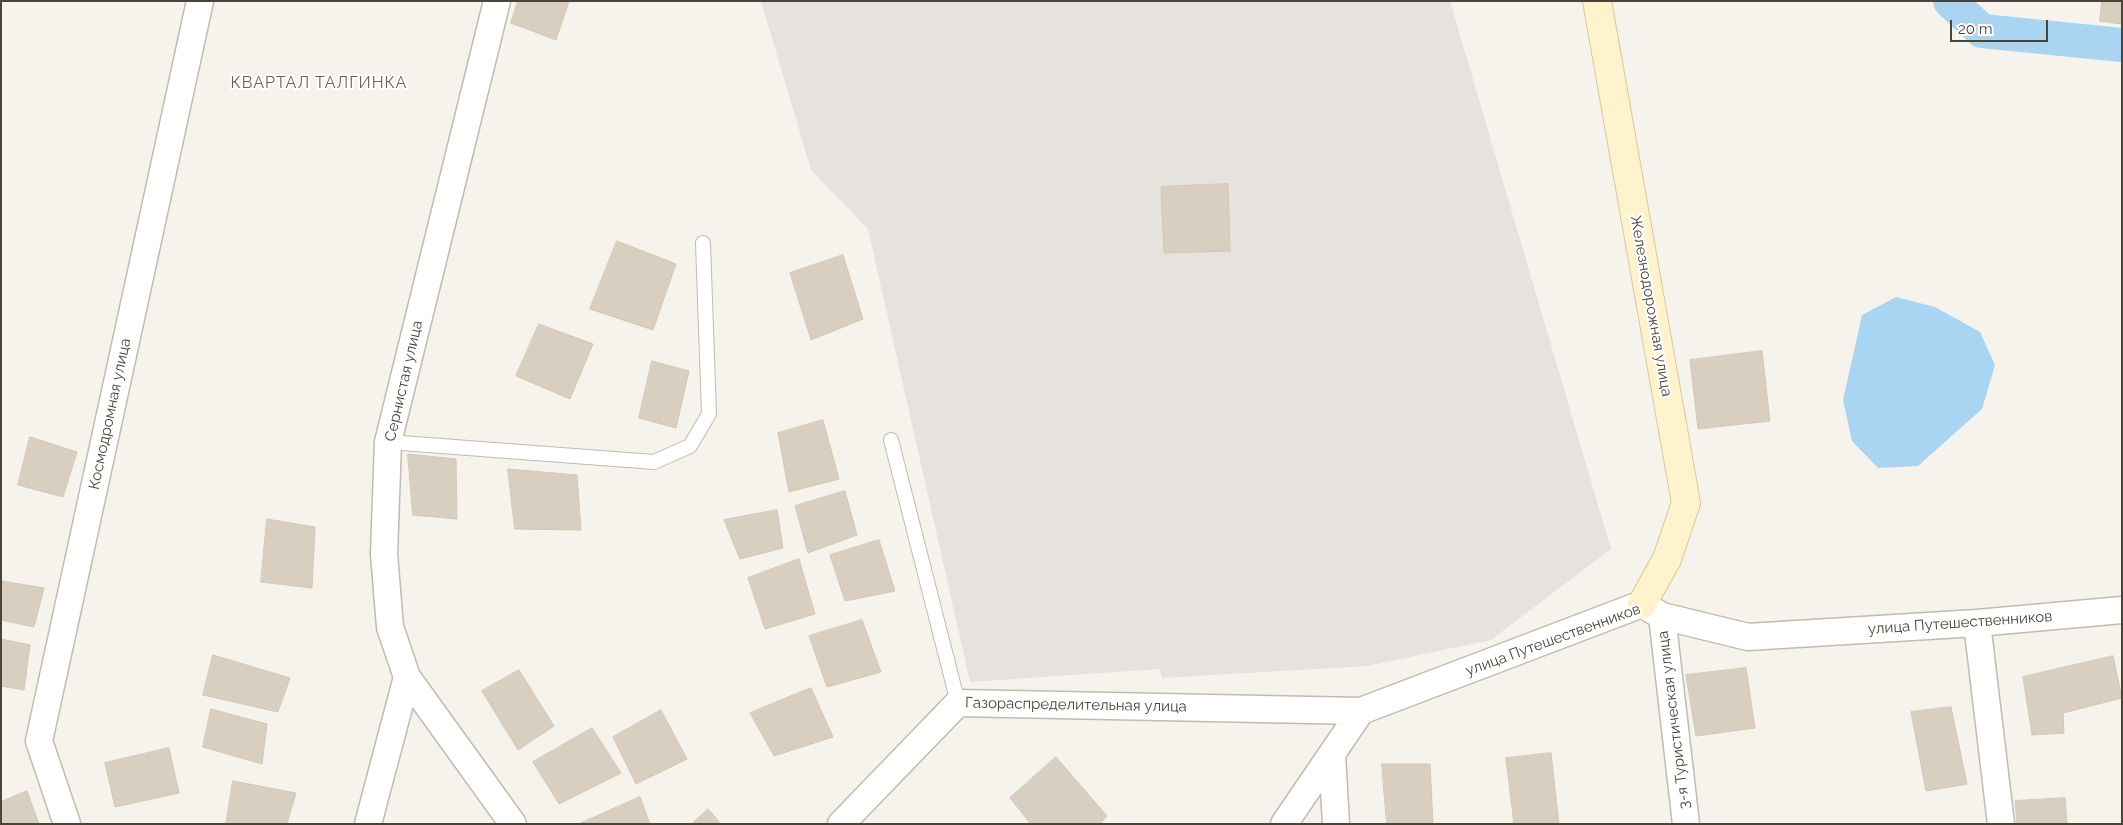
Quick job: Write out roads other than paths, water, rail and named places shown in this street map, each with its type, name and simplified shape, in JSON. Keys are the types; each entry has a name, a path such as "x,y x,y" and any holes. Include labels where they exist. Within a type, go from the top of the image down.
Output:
{"street":[{"name":"Космодромная улица","path":"68,824 39,741 200,1"},
{"name":"Сернистая улица","path":"498,1 388,442 384,554 390,627 407,677 513,824"},
{"name":"Железнодорожная улица","path":"1597,1 1686,503 1652,610"},
{"name":"улица Путешественников","path":"1361,711 1652,610 1748,637 1977,623 2122,610"},
{"name":"3-я Туристическая улица","path":"1652,610 1686,824"},
{"path":"1977,623 2001,824"},
{"path":"368,824 407,677"},
{"name":"Газораспределительная улица","path":"841,824 958,703 1361,711"},
{"path":"1284,824 1361,711"},
{"path":"1332,754 1336,824"}],"lane":[{"path":"388,442 654,462 690,446 709,414 703,243"},
{"path":"891,440 958,703"}],"water":[{"path":"1896,297 1935,307 1980,332 1995,365 1982,409 1918,466 1878,468 1852,441 1843,400 1862,315"}],"waterway":[{"path":"1950,1 1982,31 2122,45"}],"district":[{"name":"КВАРТАЛ ТАЛГИНКА","path":"319,83"}]}
